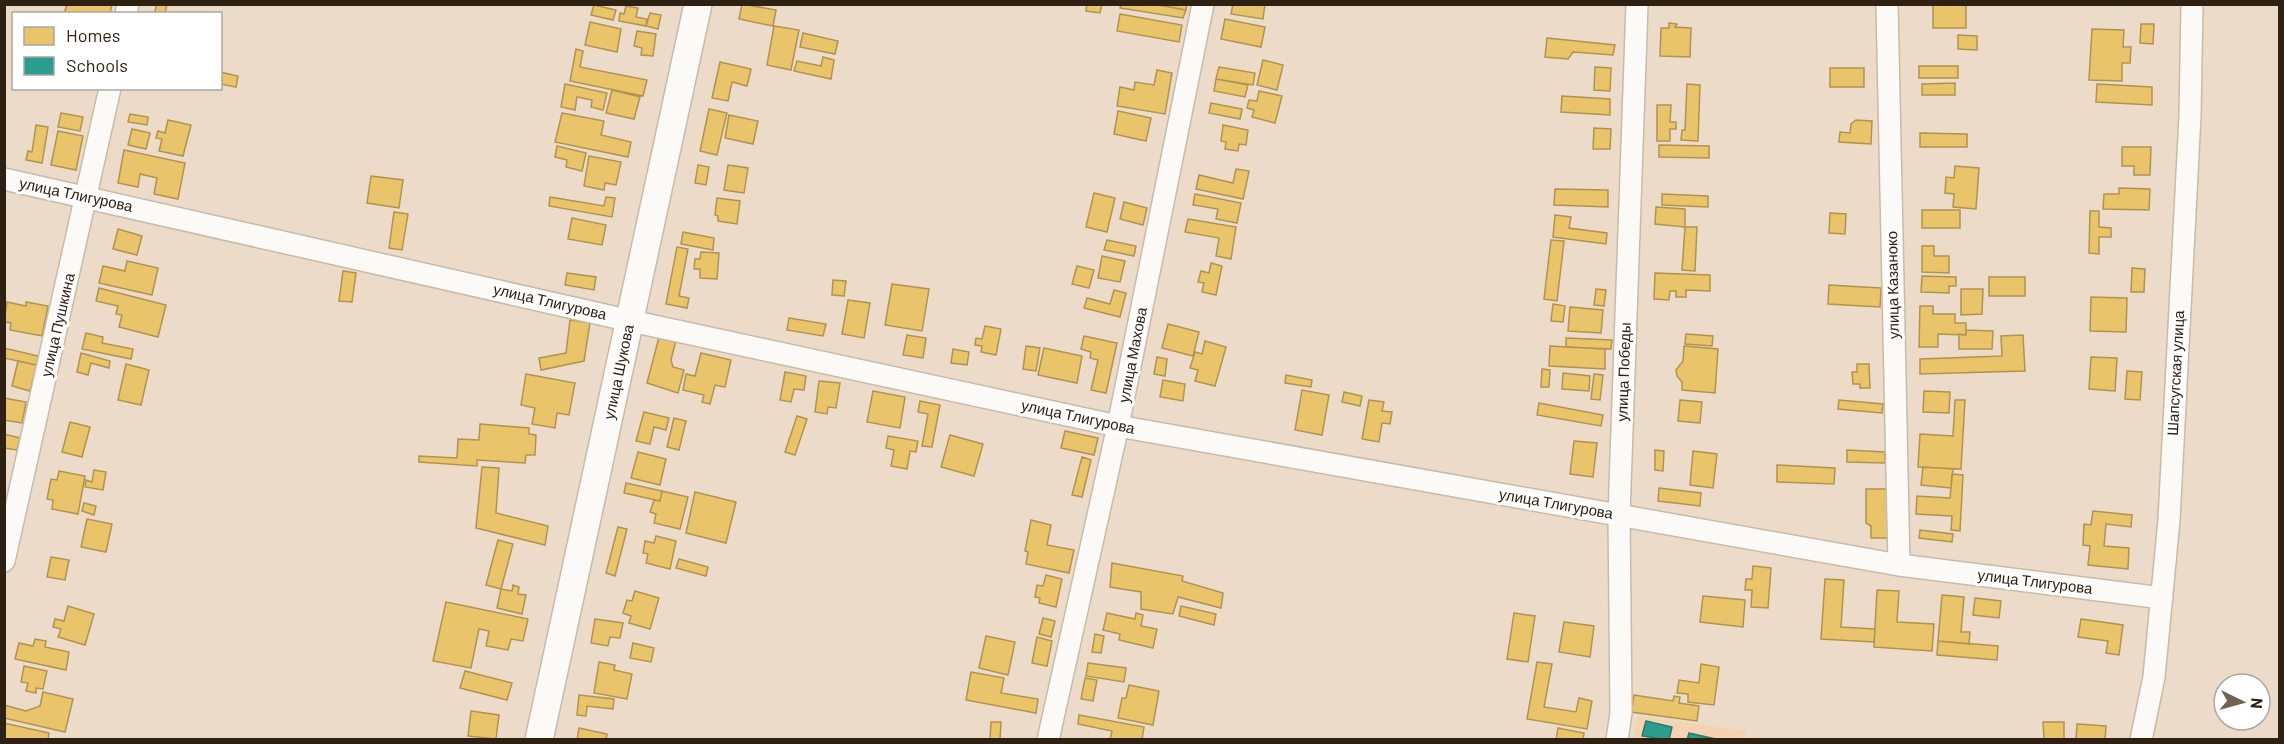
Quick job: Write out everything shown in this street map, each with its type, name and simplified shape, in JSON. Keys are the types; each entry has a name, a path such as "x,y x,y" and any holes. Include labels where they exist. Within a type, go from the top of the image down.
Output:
{"main road":[{"name":"улица Шукова","path":"539,740 698,4"}],"street":[{"name":"улица Махова","path":"1048,740 1118,426 1203,4"},
{"name":"улица Победы","path":"1617,740 1621,713 1619,515 1637,4"},
{"name":"улица Казаноко","path":"1887,4 1899,565"},
{"name":"Шапсугская улица","path":"2141,740 2154,677 2169,520 2190,116 2192,4"},
{"name":"улица Пушкина","path":"4,561 110,90"},
{"name":"улица Тлигурова","path":"4,179 631,321 1118,426 1899,565 2162,597"}],"shaded area":[{"path":"1637,716 1747,731 1746,739 1633,740"}],"building: Homes":[{"path":"67,4 112,4 110,12 65,12"},
{"path":"157,4 167,4 165,12 155,12"},
{"path":"742,4 776,10 773,26 739,19"},
{"path":"1087,4 1102,4 1100,13 1086,11"},
{"path":"1121,4 1153,4 1186,10 1183,18 1120,8"},
{"path":"1153,4 1187,4 1186,10"},
{"path":"1233,4 1265,4 1263,19 1231,14"},
{"path":"1933,4 1966,4 1966,28 1933,28"},
{"path":"594,5 616,10 613,20 591,15"},
{"path":"626,6 638,8 636,17 647,19 646,26 619,21 620,13 624,14"},
{"path":"650,13 661,15 658,29 646,26"},
{"path":"1120,14 1182,25 1179,42 1117,31"},
{"path":"1225,19 1265,27 1261,47 1221,39"},
{"path":"590,22 621,29 617,52 585,45"},
{"path":"1669,23 1677,24 1675,27 1691,28 1690,57 1660,56 1661,28 1669,28"},
{"path":"2141,24 2154,24 2153,44 2140,43"},
{"path":"774,26 799,30 791,70 767,65"},
{"path":"2092,29 2124,30 2123,47 2131,47 2130,63 2122,63 2122,81 2089,80"},
{"path":"637,31 656,34 653,56 641,55 642,48 634,46"},
{"path":"803,33 838,41 835,54 800,47"},
{"path":"1958,35 1977,36 1977,50 1958,49"},
{"path":"1547,38 1615,45 1613,55 1573,52 1568,59 1545,57"},
{"path":"576,49 583,51 580,67 647,80 643,96 570,81"},
{"path":"823,57 834,60 831,79 794,71 797,61 821,66"},
{"path":"1263,60 1283,65 1277,90 1257,85"},
{"path":"720,62 751,69 747,86 732,82 728,101 712,98"},
{"path":"1919,66 1958,66 1958,78 1919,78"},
{"path":"1219,67 1255,73 1253,85 1216,79"},
{"path":"1595,67 1611,68 1610,91 1594,90"},
{"path":"1830,68 1864,68 1864,87 1830,87"},
{"path":"1157,70 1172,73 1165,114 1117,106 1120,87 1134,90 1135,82 1154,85"},
{"path":"222,72 238,76 236,87 222,84"},
{"path":"1216,79 1248,85 1245,97 1214,91"},
{"path":"1955,83 1955,95 1922,95 1922,84"},
{"path":"565,84 607,93 603,110 591,107 592,100 577,97 575,110 561,107"},
{"path":"1687,84 1700,85 1698,141 1681,140 1682,130 1685,130"},
{"path":"2097,84 2152,87 2152,105 2096,102"},
{"path":"612,90 640,97 634,119 606,113"},
{"path":"1259,91 1282,96 1275,123 1252,117 1254,110 1247,108 1249,100 1257,101"},
{"path":"1562,96 1610,99 1610,115 1561,112"},
{"path":"1211,103 1242,109 1240,119 1209,113"},
{"path":"1657,105 1671,105 1670,122 1676,122 1676,129 1670,129 1670,141 1657,141"},
{"path":"709,109 727,113 717,155 700,151"},
{"path":"1118,111 1151,118 1146,141 1114,134"},
{"path":"61,113 83,117 80,131 58,127"},
{"path":"562,113 604,121 601,135 631,142 628,157 555,142"},
{"path":"130,114 148,117 147,125 128,122"},
{"path":"729,115 758,121 753,144 725,138"},
{"path":"168,120 191,125 183,156 159,151 162,139 156,138 158,131 165,133"},
{"path":"1856,120 1872,121 1871,144 1839,142 1840,132 1850,133 1851,124"},
{"path":"36,125 48,127 42,163 26,160 28,151 32,152"},
{"path":"1223,125 1248,130 1246,145 1239,144 1238,151 1225,149 1226,142 1221,141"},
{"path":"1594,128 1611,129 1610,149 1593,149"},
{"path":"132,129 150,133 146,149 128,145"},
{"path":"58,131 83,136 76,170 51,165"},
{"path":"1920,133 1967,134 1967,147 1920,147"},
{"path":"1659,145 1709,146 1709,158 1659,157"},
{"path":"557,146 586,153 582,171 566,167 567,160 555,157"},
{"path":"2122,147 2151,147 2150,175 2134,175 2134,166 2122,166"},
{"path":"124,150 185,163 178,199 154,194 157,178 140,174 138,187 118,183"},
{"path":"589,156 621,162 616,185 605,183 604,190 584,186"},
{"path":"698,165 709,167 706,185 695,183"},
{"path":"728,165 748,168 744,193 724,190"},
{"path":"1955,166 1979,168 1976,209 1953,207 1954,194 1945,193 1946,177 1954,178"},
{"path":"1236,169 1249,171 1243,199 1196,189 1199,175 1233,183"},
{"path":"371,176 403,180 399,208 367,203"},
{"path":"2119,188 2150,189 2149,210 2103,209 2104,194 2119,194"},
{"path":"1555,189 1608,190 1608,207 1554,205"},
{"path":"1094,193 1115,198 1107,232 1086,227"},
{"path":"1195,194 1241,203 1237,223 1216,219 1218,209 1193,205"},
{"path":"1662,194 1708,196 1708,207 1662,205"},
{"path":"550,197 604,206 606,197 615,198 612,217 549,206"},
{"path":"717,198 740,201 737,224 718,221 718,216 715,215"},
{"path":"1124,202 1147,208 1143,225 1120,219"},
{"path":"1656,207 1685,209 1685,227 1655,224"},
{"path":"1922,210 1960,210 1960,228 1922,228"},
{"path":"2090,211 2099,211 2099,227 2111,228 2111,237 2099,237 2099,254 2089,253"},
{"path":"394,212 408,214 402,250 389,248"},
{"path":"1830,213 1846,214 1845,234 1829,233"},
{"path":"1555,215 1571,217 1569,228 1607,233 1606,244 1553,237"},
{"path":"572,218 606,225 602,245 568,239"},
{"path":"1188,219 1236,227 1231,259 1216,256 1219,238 1185,232"},
{"path":"1685,227 1697,227 1695,271 1682,270"},
{"path":"118,229 142,236 137,255 113,249"},
{"path":"683,232 714,238 713,250 681,244"},
{"path":"1107,240 1136,246 1134,256 1104,250"},
{"path":"1551,240 1564,241 1557,301 1544,299"},
{"path":"1922,246 1934,246 1934,256 1949,256 1949,273 1922,272"},
{"path":"677,247 688,249 679,296 689,298 687,308 666,304"},
{"path":"701,252 719,253 717,279 700,278 700,269 694,269 695,259 700,259"},
{"path":"1102,256 1125,261 1120,282 1098,278"},
{"path":"127,261 158,268 152,295 99,283 103,266 125,271"},
{"path":"1211,263 1222,266 1216,295 1202,292 1204,283 1198,282 1201,271 1209,273"},
{"path":"1077,266 1094,270 1089,288 1072,284"},
{"path":"2132,268 2145,269 2144,292 2131,292"},
{"path":"343,271 356,273 352,302 339,301"},
{"path":"567,273 596,277 594,290 565,285"},
{"path":"1655,273 1710,275 1710,291 1686,290 1686,297 1676,297 1676,291 1670,291 1669,300 1654,299"},
{"path":"1922,276 1956,277 1956,286 1949,286 1949,293 1921,292"},
{"path":"1989,277 2025,277 2025,296 1989,296"},
{"path":"833,280 846,281 844,296 832,295"},
{"path":"892,284 929,289 922,331 885,325"},
{"path":"1829,285 1881,288 1880,307 1828,304"},
{"path":"99,288 166,305 158,337 119,327 122,315 116,314 118,306 96,301"},
{"path":"1596,289 1606,290 1604,306 1594,305"},
{"path":"1961,289 1983,289 1982,314 1961,315"},
{"path":"1114,290 1126,293 1120,317 1084,308 1087,298 1110,304"},
{"path":"2091,297 2127,298 2126,332 2090,331"},
{"path":"848,300 870,303 864,338 842,334"},
{"path":"7,302 26,306 26,302 48,306 42,336 10,330 11,323 4,322"},
{"path":"1553,304 1565,306 1563,322 1551,321"},
{"path":"1920,306 1933,306 1933,314 1955,314 1955,323 1966,323 1966,335 1938,334 1938,347 1919,347"},
{"path":"1570,307 1603,310 1601,333 1568,331"},
{"path":"789,318 826,324 823,336 787,330"},
{"path":"570,320 590,323 584,361 541,370 539,358 566,353"},
{"path":"1168,324 1199,332 1193,356 1162,348"},
{"path":"985,326 1001,329 996,355 981,352 982,346 975,345 976,338 982,339"},
{"path":"1966,330 1993,331 1992,349 1959,349 1959,334 1966,335"},
{"path":"86,333 103,337 102,343 133,349 131,359 82,349"},
{"path":"1686,334 1713,336 1712,346 1685,344"},
{"path":"907,335 926,338 923,358 903,355"},
{"path":"2023,335 2025,371 1920,374 1920,359 2002,356 2001,336"},
{"path":"1084,336 1117,343 1106,393 1091,390 1098,360 1090,358 1091,352 1081,349"},
{"path":"659,337 676,340 671,360 673,367 684,370 678,393 647,383"},
{"path":"1566,338 1612,340 1611,349 1566,347"},
{"path":"1205,341 1226,347 1215,386 1195,381 1198,370 1190,368 1195,352 1202,354"},
{"path":"1026,346 1040,348 1036,371 1023,369"},
{"path":"1550,346 1605,349 1605,369 1549,366"},
{"path":"1684,346 1718,349 1715,393 1682,390 1682,382 1676,370 1683,361"},
{"path":"4,348 38,356 37,365 4,358"},
{"path":"1044,348 1082,356 1077,383 1038,375"},
{"path":"953,349 969,352 967,365 951,363"},
{"path":"81,353 110,361 109,368 91,363 88,375 77,372"},
{"path":"701,353 731,360 725,387 715,385 710,404 702,402 704,395 683,390 686,374 695,376"},
{"path":"1157,357 1167,359 1165,376 1154,374"},
{"path":"2091,357 2117,358 2115,391 2089,389"},
{"path":"18,361 37,365 30,391 12,386"},
{"path":"126,364 149,370 141,405 118,400"},
{"path":"1857,364 1869,364 1870,388 1860,388 1860,384 1853,384 1852,372 1857,372"},
{"path":"1542,369 1550,370 1549,387 1541,387"},
{"path":"2127,371 2142,372 2140,400 2125,399"},
{"path":"785,372 806,376 804,390 794,389 791,402 780,400"},
{"path":"1563,373 1590,376 1589,391 1562,389"},
{"path":"526,374 575,383 569,415 557,413 555,428 532,424 535,408 521,405"},
{"path":"1594,374 1603,375 1600,400 1591,399"},
{"path":"1286,375 1312,380 1311,387 1285,383"},
{"path":"1163,380 1185,384 1183,401 1160,397"},
{"path":"819,381 840,383 836,408 828,407 827,414 815,412"},
{"path":"1302,390 1329,395 1322,435 1295,430"},
{"path":"873,391 905,397 900,428 867,422"},
{"path":"1924,391 1950,392 1949,413 1923,412"},
{"path":"1344,392 1362,396 1360,406 1342,402"},
{"path":"4,398 26,402 22,423 4,420"},
{"path":"1369,400 1384,402 1382,411 1392,412 1390,424 1382,423 1379,442 1362,439"},
{"path":"1680,400 1702,402 1700,423 1678,421"},
{"path":"1839,400 1883,404 1882,413 1838,409"},
{"path":"1955,400 1965,400 1961,469 1918,467 1920,434 1953,436"},
{"path":"920,401 940,405 932,447 922,446 928,414 918,412"},
{"path":"1539,403 1603,415 1601,426 1537,415"},
{"path":"644,412 669,418 666,430 654,427 650,444 636,441"},
{"path":"797,416 807,419 795,455 785,452"},
{"path":"674,418 686,421 679,450 667,447"},
{"path":"70,422 90,427 82,457 62,452"},
{"path":"480,424 529,428 529,434 536,435 535,455 526,455 525,463 477,460 477,466 419,462 419,456 457,458 458,439 479,440"},
{"path":"1065,431 1098,438 1094,455 1061,448"},
{"path":"4,434 20,438 17,450 4,448"},
{"path":"950,435 983,444 974,476 941,467"},
{"path":"888,436 918,441 916,452 910,451 907,469 891,466 894,450 886,448"},
{"path":"1574,441 1597,443 1593,477 1570,474"},
{"path":"1655,450 1664,451 1663,471 1655,470"},
{"path":"1847,450 1885,452 1885,463 1847,462"},
{"path":"1693,451 1717,454 1713,488 1690,485"},
{"path":"638,452 666,459 660,485 631,478"},
{"path":"1082,457 1091,460 1082,497 1072,495"},
{"path":"1777,465 1835,468 1834,484 1777,482"},
{"path":"482,467 499,468 496,513 548,526 545,545 476,528"},
{"path":"1923,467 1953,469 1951,488 1921,485"},
{"path":"94,470 106,472 103,490 85,487 86,480 92,482"},
{"path":"59,471 85,476 78,514 52,509 53,500 47,499 51,479 57,480"},
{"path":"1952,474 1963,475 1960,531 1951,530 1952,516 1916,514 1917,496 1950,498"},
{"path":"626,483 662,491 660,501 624,493"},
{"path":"1659,488 1701,493 1700,506 1658,501"},
{"path":"1866,489 1890,489 1889,538 1871,538 1871,526 1866,523"},
{"path":"662,491 688,497 680,529 654,523 656,514 650,512 654,500 660,501"},
{"path":"695,492 736,502 726,543 686,533"},
{"path":"84,503 96,506 94,515 82,511"},
{"path":"2093,511 2132,515 2131,527 2106,524 2104,546 2129,548 2128,569 2088,565 2090,546 2083,545 2084,524 2091,525"},
{"path":"87,519 112,524 106,552 81,547"},
{"path":"1031,520 1051,525 1047,545 1074,550 1069,573 1026,564 1028,552 1025,551"},
{"path":"618,527 627,529 615,576 606,573"},
{"path":"1920,530 1953,534 1952,542 1919,538"},
{"path":"656,536 676,541 670,569 646,563 648,554 643,553 645,541 654,543"},
{"path":"498,540 513,544 501,589 486,585"},
{"path":"51,557 69,560 65,580 47,577"},
{"path":"679,559 708,567 706,576 676,568"},
{"path":"1112,563 1183,576 1182,581 1223,593 1221,608 1178,597 1173,614 1141,609 1141,592 1110,587"},
{"path":"1753,566 1771,568 1768,608 1751,607 1752,590 1745,590 1746,579 1752,579"},
{"path":"1046,575 1062,579 1056,607 1039,603 1040,598 1035,597 1037,585 1043,586"},
{"path":"1825,579 1844,580 1841,627 1875,629 1874,642 1821,639"},
{"path":"513,585 519,587 518,594 526,595 522,614 497,608 501,589 512,591"},
{"path":"1877,590 1899,591 1897,622 1934,624 1932,651 1874,647"},
{"path":"635,591 659,598 650,629 629,623 631,616 623,613 627,600 632,601"},
{"path":"1942,595 1964,597 1961,632 1970,632 1969,644 1938,641"},
{"path":"1703,596 1745,600 1743,627 1700,622"},
{"path":"1975,598 2001,601 1999,618 1973,615"},
{"path":"446,602 528,619 523,641 511,639 508,650 486,646 489,631 479,629 471,668 433,661"},
{"path":"68,606 94,614 85,645 58,637 61,629 53,627 55,619 64,621"},
{"path":"1181,606 1216,614 1214,625 1179,616"},
{"path":"1107,613 1135,619 1136,613 1143,615 1141,626 1157,629 1153,648 1119,640 1120,634 1103,630"},
{"path":"1514,613 1535,616 1528,662 1507,659"},
{"path":"1043,618 1055,621 1051,637 1039,634"},
{"path":"595,619 623,623 620,638 610,637 608,646 591,643"},
{"path":"2081,619 2123,625 2119,655 2106,653 2108,641 2078,637"},
{"path":"1564,622 1594,626 1590,657 1559,652"},
{"path":"1095,634 1104,636 1101,653 1092,652"},
{"path":"986,636 1015,642 1008,675 979,668"},
{"path":"1037,637 1052,641 1047,666 1032,663"},
{"path":"35,639 46,641 45,647 69,652 66,670 15,659 19,643 33,646"},
{"path":"1938,641 1998,646 1997,660 1937,655"},
{"path":"633,643 654,648 651,662 630,658"},
{"path":"599,662 615,665 614,670 632,674 627,699 594,693"},
{"path":"1537,662 1552,664 1544,707 1576,712 1579,698 1592,701 1587,729 1527,719"},
{"path":"1088,663 1126,668 1124,682 1086,676"},
{"path":"1701,664 1719,667 1714,705 1688,702 1688,694 1677,693 1679,680 1699,683"},
{"path":"24,666 47,671 43,689 36,688 36,693 26,691 28,683 21,682"},
{"path":"465,671 512,683 507,700 460,688"},
{"path":"971,672 1004,678 1001,693 1038,699 1036,713 966,700"},
{"path":"1085,678 1097,680 1093,701 1081,699"},
{"path":"1129,685 1159,691 1153,725 1118,718 1122,698 1126,698"},
{"path":"43,692 73,699 65,732 4,718 4,705 26,711 40,706"},
{"path":"579,695 614,699 613,709 587,706 586,716 577,715"},
{"path":"1634,695 1673,701 1674,696 1680,697 1679,703 1699,706 1697,721 1631,712"},
{"path":"471,711 499,715 496,739 468,736"},
{"path":"1079,715 1144,727 1142,740 1110,740 1112,731 1078,724"},
{"path":"991,722 1001,722 1000,740 990,740"},
{"path":"2043,722 2064,722 2064,740 2044,740"},
{"path":"4,723 49,733 48,740 4,740"},
{"path":"2077,724 2106,726 2105,740 2076,739"},
{"path":"579,728 607,734 606,740 577,740"},
{"path":"1558,728 1584,733 1583,740 1556,740"}],"building: Schools":[{"path":"1646,721 1672,727 1669,740 1642,736"},
{"path":"1689,733 1720,740 1687,740"}]}
